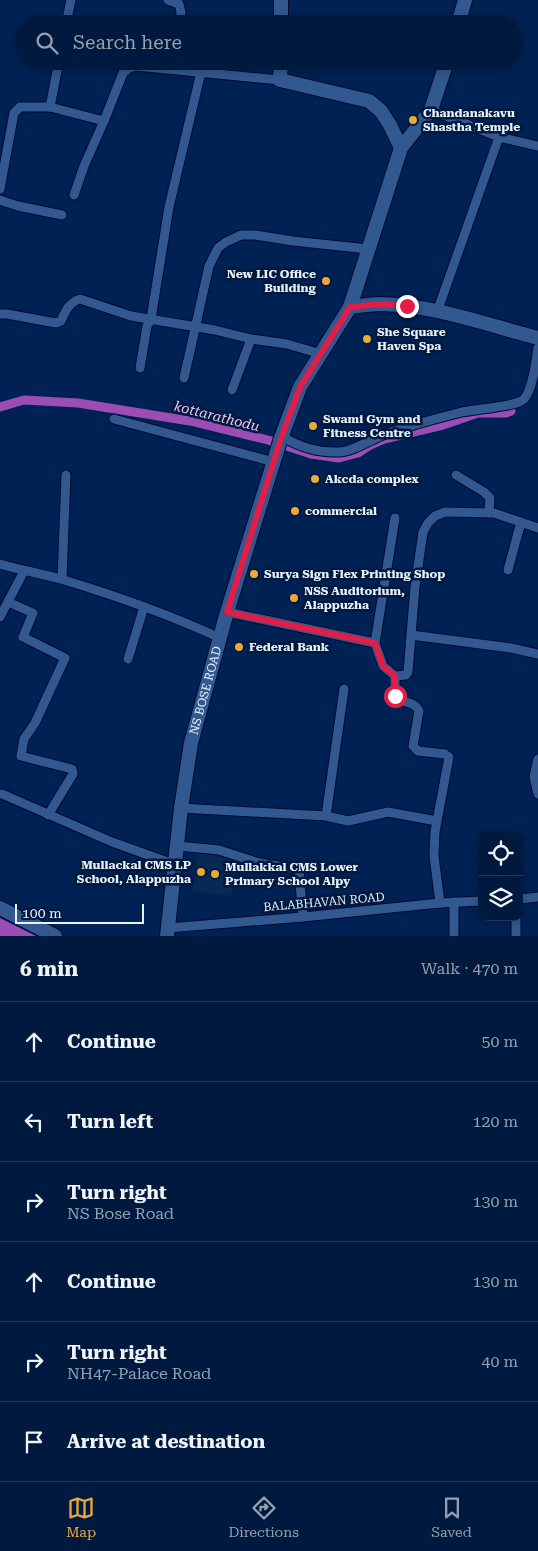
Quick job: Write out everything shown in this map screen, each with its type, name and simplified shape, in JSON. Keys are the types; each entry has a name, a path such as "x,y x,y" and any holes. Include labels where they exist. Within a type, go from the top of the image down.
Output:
{"main road":[{"path":"281,0 281,15"},
{"path":"461,15 465,0"},
{"path":"281,70 280,80 369,101 381,111 390,125 400,148 432,110 444,70"},
{"name":"NS BOSE ROAD","path":"167,932 181,808 191,743 227,612 275,457 300,387 350,307 400,148"},
{"path":"350,307 380,304 407,306 538,338"},
{"path":"0,908 55,936"}],"street":[{"path":"68,15 71,0"},
{"path":"168,0 179,4 181,15"},
{"path":"50,107 57,70"},
{"path":"74,195 84,166 123,73 127,70"},
{"path":"195,70 280,80"},
{"path":"140,368 147,326 152,319 169,206 202,72"},
{"path":"0,189 16,110 20,106 50,107 104,121"},
{"path":"432,110 499,137 538,146"},
{"path":"437,312 499,137"},
{"path":"0,200 18,206 62,215"},
{"path":"184,378 209,266 218,248 226,242 241,235 255,235 368,250"},
{"path":"0,314 56,323 61,321 67,308 74,301 80,300 131,316 287,344 321,354"},
{"path":"232,390 251,339"},
{"path":"282,437 300,447 344,452 385,434 460,412 515,404 525,398 529,391 538,348"},
{"path":"114,419 275,457"},
{"path":"62,579 66,475"},
{"path":"456,475 484,492 490,498 489,513"},
{"path":"395,518 375,643 383,666 395,676 406,675 408,672 415,587 423,532 428,523 435,516 445,512 489,513 538,528"},
{"path":"508,570 521,522"},
{"path":"0,564 62,579 176,618 220,638"},
{"path":"0,617 24,571"},
{"path":"8,602 33,613 23,638 64,658 35,724 24,739 21,756 72,769 73,774 48,814"},
{"path":"128,658 144,607"},
{"path":"227,612 375,643"},
{"path":"411,635 510,648 538,654"},
{"path":"395,676 396,699 413,704 419,711 413,746 418,751 445,754 449,757 437,821 434,856 440,902"},
{"path":"326,816 344,689"},
{"path":"538,759 534,777 538,794"},
{"path":"2,794 112,842 176,865"},
{"path":"181,808 326,816 348,821 388,812 437,821"},
{"path":"178,846 219,850 259,863 298,869 303,918"},
{"path":"523,899 538,897"},
{"name":"BALABHAVAN ROAD","path":"167,932 440,902 478,901"},
{"path":"454,902 454,936"},
{"path":"516,921 516,936"}],"shaded area":[{"name":"Mullakkal CMS Lower Primary School Alpy","path":"198,852 237,857 232,896 192,891"},
{"path":"0,918 36,936 0,936"}],"waterway":[{"name":"kottarathodu","path":"0,407 24,400 78,403 190,421 268,440 311,454 339,458 358,453 384,439 443,425 478,413 506,413 511,411"}],"place":[{"name":"Chandanakavu Shastha Temple","path":"413,120"},
{"name":"New LIC Office Building","path":"326,281"},
{"name":"She Square Haven Spa","path":"367,339"},
{"name":"Swami Gym and Fitness Centre","path":"313,426"},
{"name":"Akcda complex","path":"315,479"},
{"name":"commercial","path":"295,511"},
{"name":"Surya Sign Flex Printing Shop","path":"254,574"},
{"name":"NSS Auditorium, Alappuzha","path":"294,598"},
{"name":"Federal Bank","path":"239,647"},
{"name":"Mullackal CMS LP School, Alappuzha","path":"201,872"},
{"name":"Mullakkal CMS Lower Primary School Alpy","path":"215,874"}],"route":[{"path":"395,696 395,676 383,666 375,643 227,612 281,438 300,387 350,307 380,304 407,306"}]}
